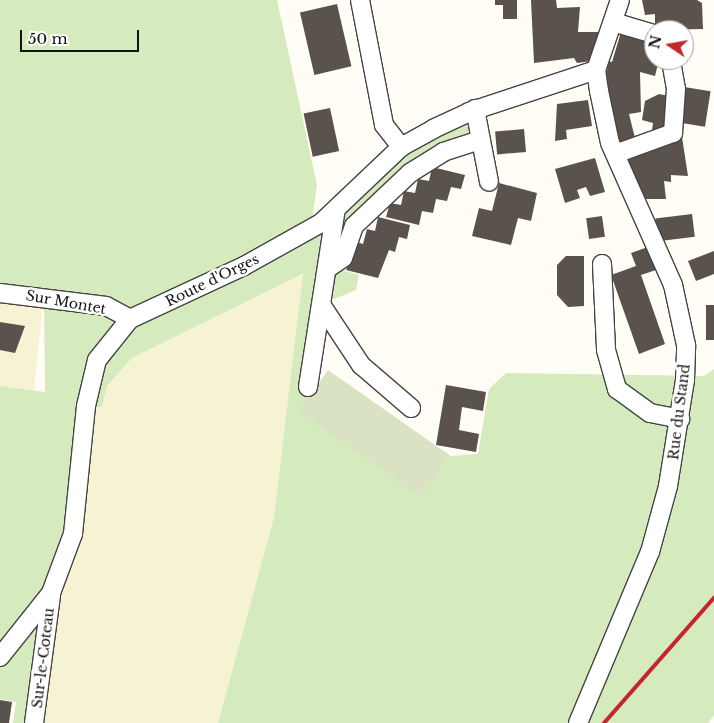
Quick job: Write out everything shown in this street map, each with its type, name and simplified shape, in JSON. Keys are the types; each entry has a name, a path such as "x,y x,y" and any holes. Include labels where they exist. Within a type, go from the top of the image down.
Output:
{"street":[{"path":"360,0 384,125 401,147"},
{"path":"596,70 620,0"},
{"path":"613,22 644,31"},
{"name":"Route d'Orges","path":"0,657 15,643 51,593 73,534 86,406 97,360 130,319 244,266 321,223 401,147 475,110 596,70"},
{"name":"Rue du Stand","path":"578,723 650,552 680,419 686,345 681,312 663,260 615,154 596,70"},
{"path":"615,154 673,133 676,89 673,70"},
{"path":"475,110 489,182"},
{"path":"327,269 343,258 354,226 410,173 443,152 480,140"},
{"path":"308,387 336,209"},
{"path":"602,264 606,350 618,389 650,413 680,419"},
{"name":"Sur Montet","path":"0,293 106,306 130,319"},
{"path":"322,306 361,365 411,408"},
{"name":"Sur-le-Coteau","path":"34,723 51,593"}],"shaded area":[{"path":"304,274 274,517 218,723 37,723 87,406 102,407 107,386 132,358"},
{"path":"0,292 44,297 34,390 0,387"}],"green space":[{"path":"0,0 277,0 317,185 311,228 131,318 0,292"},
{"path":"469,113 478,138 408,172 342,256 345,271 359,275 356,290 320,305 306,388 420,497 450,456 478,454 489,389 506,373 704,376 714,369 714,715 708,723 218,723 274,517 303,274 132,358 107,386 102,407 87,406 98,361 131,320 323,225 404,149"},
{"path":"44,297 128,320 95,360 81,465 33,723 13,723 16,702 0,699 0,386 45,392"},
{"path":"328,370 450,455 421,497 299,412"}],"building":[{"path":"495,0 517,0 517,19 503,19 503,5 495,5"},
{"path":"531,0 556,0 557,8 580,7 578,32 599,32 592,61 577,63 574,58 534,63"},
{"path":"642,0 697,0 702,3 703,29 694,29 694,20 655,20 655,14 645,15"},
{"path":"337,4 351,66 314,75 300,13"},
{"path":"621,32 644,38 644,70 656,70 655,76 640,72 641,112 629,114 636,142 618,146 605,92 608,61 612,62"},
{"path":"678,86 711,91 705,127 672,122"},
{"path":"659,94 674,97 667,133 652,130 653,123 642,120 645,101"},
{"path":"588,100 592,126 566,130 567,139 555,141 557,104"},
{"path":"330,108 339,151 313,157 304,114"},
{"path":"524,129 526,152 497,154 495,132"},
{"path":"682,137 688,176 671,175 671,182 664,181 666,199 638,199 623,158 632,158 630,147"},
{"path":"595,158 605,192 590,196 586,187 577,190 580,198 565,203 555,169"},
{"path":"432,167 465,175 461,189 451,187 447,201 436,199 433,213 422,211 419,225 386,217 390,203 401,205 404,191 415,193 418,179 429,181"},
{"path":"499,183 537,193 531,221 518,218 511,245 472,236 479,208 492,211"},
{"path":"692,214 695,237 658,241 655,219"},
{"path":"602,216 605,237 589,239 586,218"},
{"path":"378,217 410,225 407,239 399,237 395,252 389,250 378,278 346,270 357,242 363,244 367,229 375,231"},
{"path":"648,247 656,270 641,275 665,344 639,354 611,275 636,266 631,253"},
{"path":"714,251 714,274 696,281 688,261"},
{"path":"566,256 584,256 584,306 568,307 557,295 557,265"},
{"path":"706,305 714,305 714,340 706,340"},
{"path":"0,322 25,326 15,353 0,350"},
{"path":"446,385 486,392 483,411 462,407 459,430 479,434 476,452 436,445"},
{"path":"0,700 12,702 9,723 0,723"}],"railway":[{"path":"604,723 714,598"}]}
